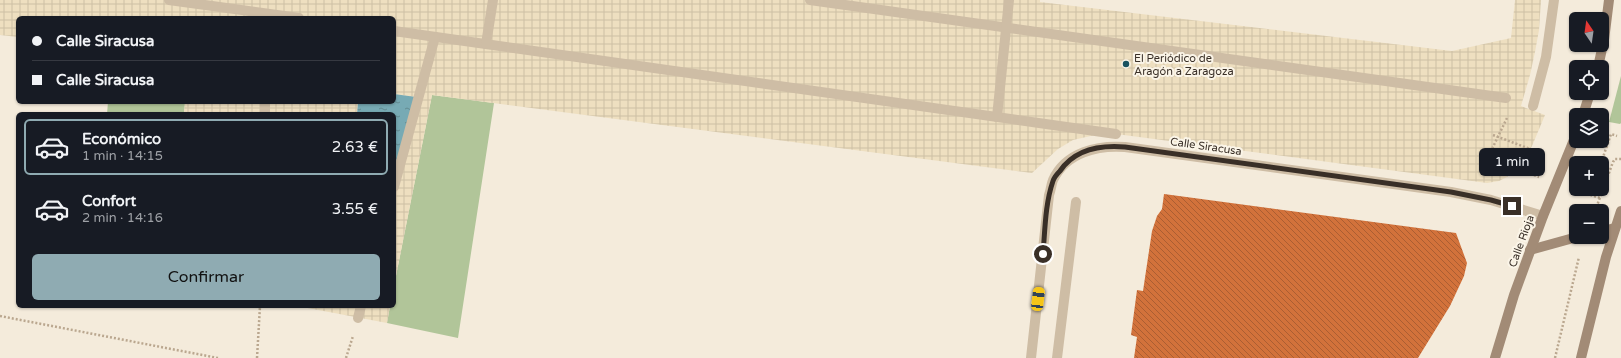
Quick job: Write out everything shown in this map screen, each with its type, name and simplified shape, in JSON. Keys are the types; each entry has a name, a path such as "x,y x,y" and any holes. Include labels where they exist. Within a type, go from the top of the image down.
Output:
{"main road":[{"path":"1600,60 1604,40 1609,0"},
{"name":"Calle Rioja","path":"1495,358 1530,250 1571,148"},
{"path":"1581,358 1618,228 1621,210"},
{"path":"1530,250 1569,239"}],"street":[{"path":"169,0 268,16"},
{"path":"486,44 493,0"},
{"path":"810,0 1506,98"},
{"path":"997,117 1009,0"},
{"path":"1533,106 1546,57 1554,2"},
{"path":"396,31 1116,134"},
{"path":"396,180 435,37"},
{"name":"Calle Siracusa","path":"1031,358 1049,195 1053,180 1063,166 1073,157 1091,149 1107,146 1125,147 1451,192 1491,200 1543,216"},
{"path":"1057,358 1076,202"},
{"path":"358,318 360,308"}],"path":[{"path":"1603,156 1611,134 1617,136"},
{"path":"1493,135 1530,149"},
{"path":"1598,204 1613,162 1615,159 1621,159"},
{"path":"1555,358 1581,252"},
{"path":"257,358 260,308"},
{"path":"0,316 218,358"}],"green space":[{"path":"1621,76 1621,123 1609,122"},
{"path":"432,95 494,103 458,338 387,323 390,308 396,308 396,276"},
{"path":"108,104 185,104 184,112 107,112"}],"shaded area":[{"path":"0,0 1040,0 1040,2 1452,51 1511,38 1515,0 1541,0 1539,30 1535,52 1521,106 1545,115 1532,146 1522,164 1507,177 1499,181 1487,183 1116,134 1095,135 1073,140 1058,149 1032,173 432,95 396,276 396,163 416,97 396,94 396,16 16,16 16,37 0,35"},
{"path":"185,104 358,104 357,112 184,112"},
{"path":"308,308 390,308 387,323"}],"water":[{"path":"396,94 416,97 396,163 396,112 357,112 358,104 396,104"}],"building":[{"path":"1164,194 1456,233 1467,263 1464,276 1450,306 1418,358 1134,358 1137,337 1131,335 1137,290 1143,291 1152,231 1157,216 1162,209"}],"place":[{"name":"El Periódico de Aragón a Zaragoza","path":"1126,64"}],"route":[{"path":"1043,254 1049,195 1053,180 1063,166 1073,157 1091,149 1107,146 1125,147 1451,192 1512,206"}]}
